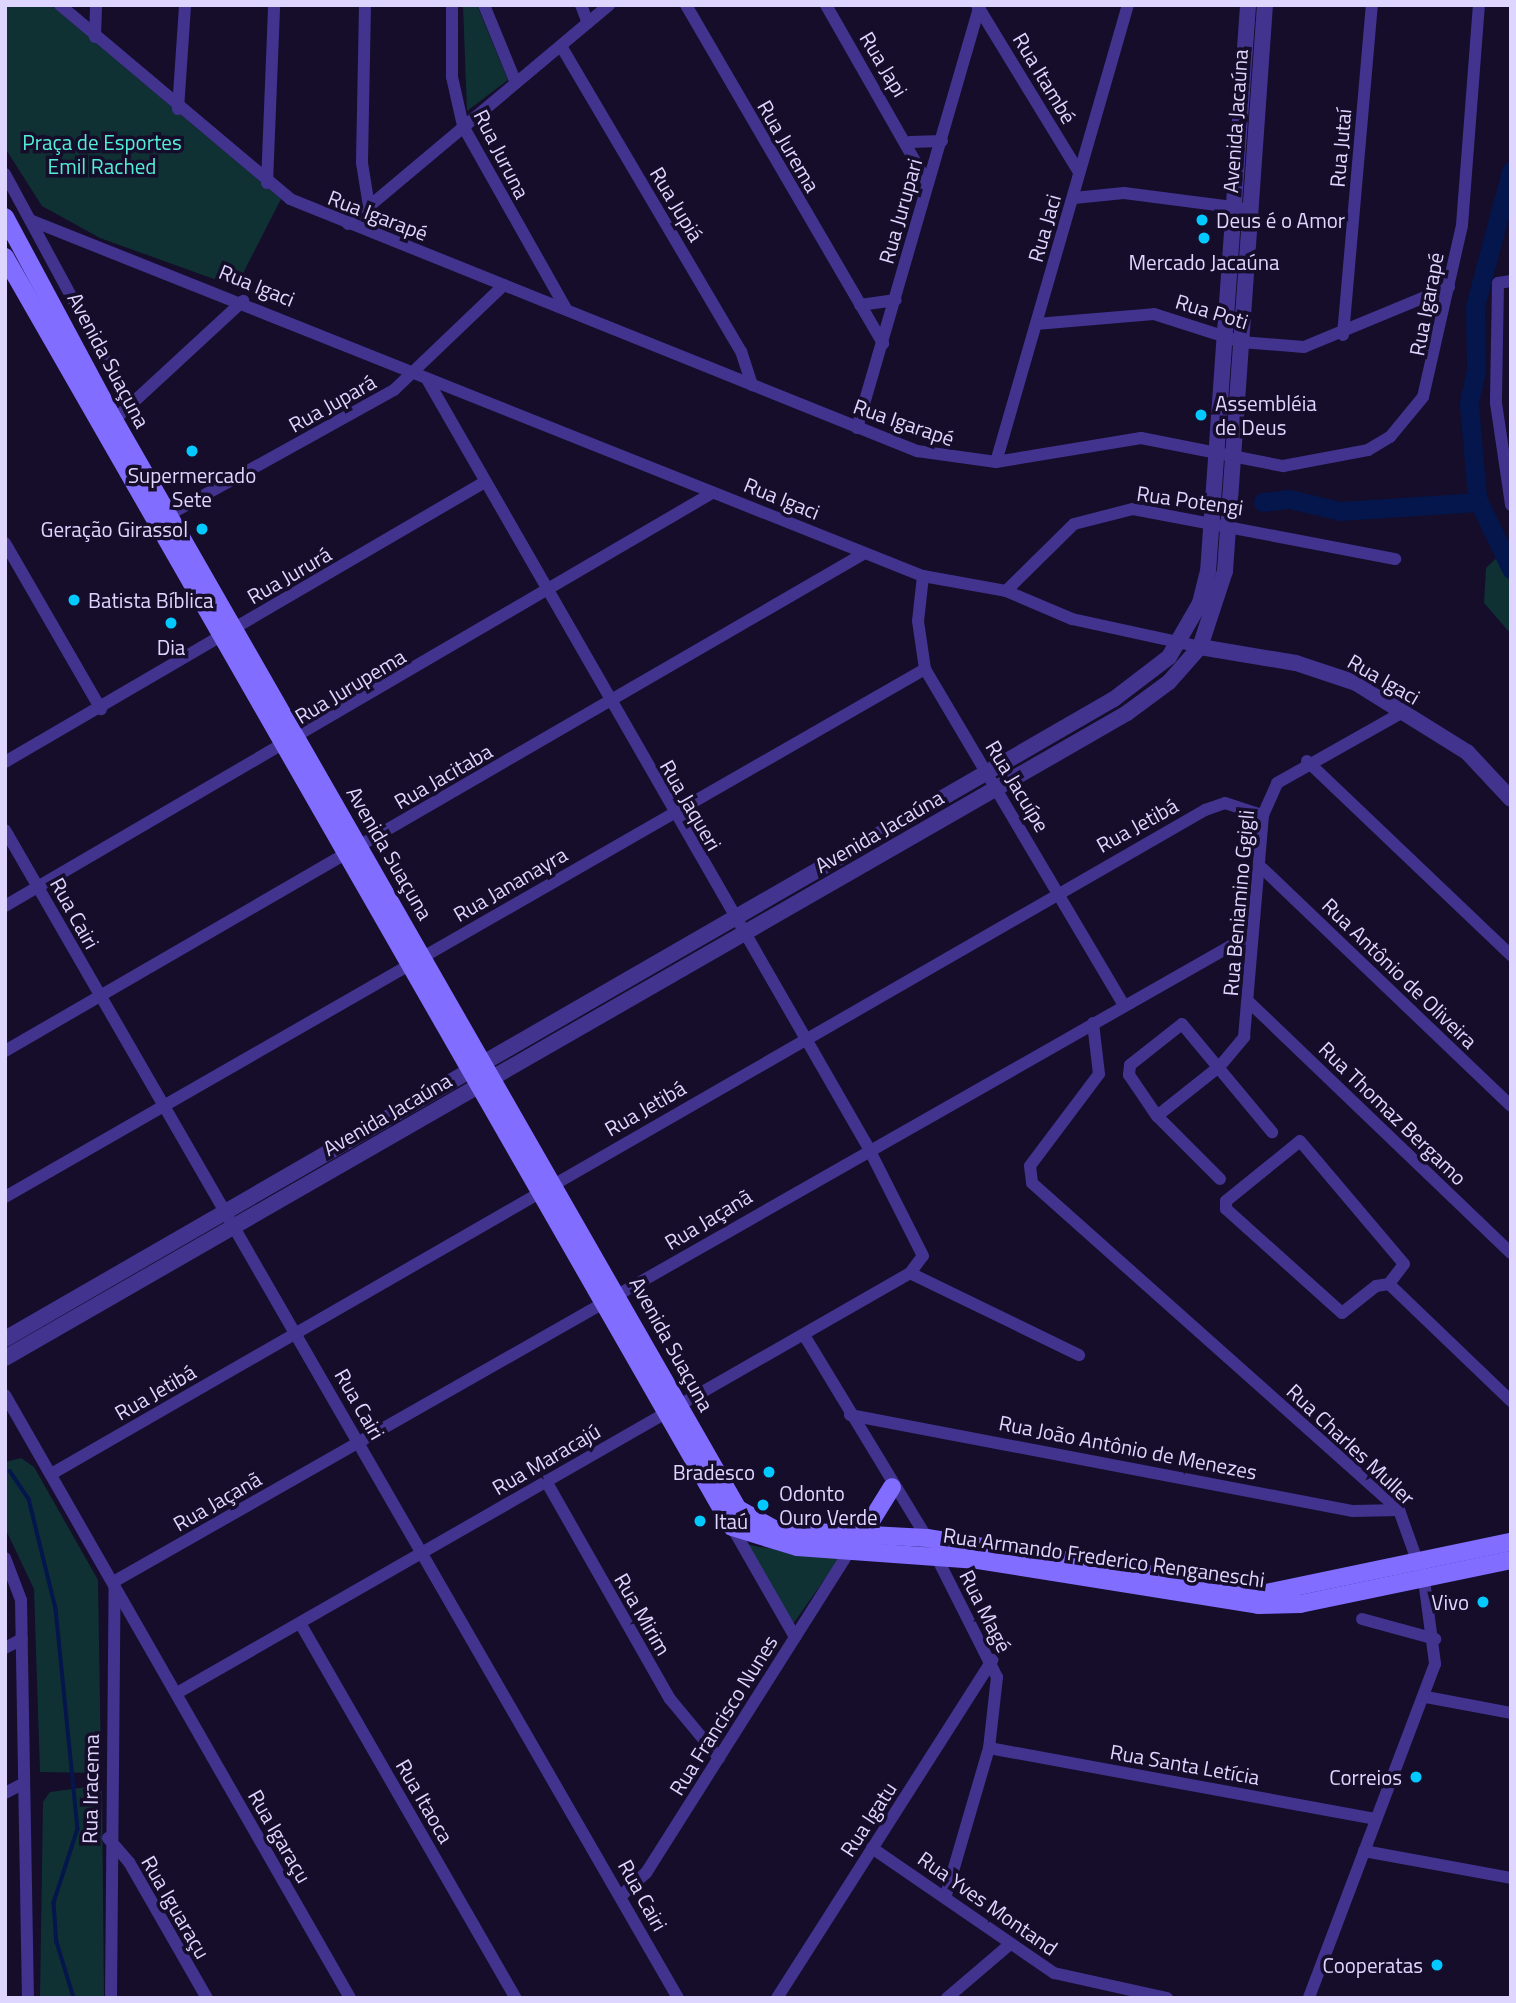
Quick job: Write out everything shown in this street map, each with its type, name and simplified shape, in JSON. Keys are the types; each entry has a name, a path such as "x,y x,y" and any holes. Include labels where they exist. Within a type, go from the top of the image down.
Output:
{"main road":[{"name":"Avenida Suaçuna","path":"5,217 114,420 163,518"},
{"name":"Avenida Suaçuna","path":"6,263 163,518 291,743 360,846 415,959 545,1187 612,1298 732,1527"},
{"name":"Avenida Suaçuna","path":"291,743 343,856 415,959"},
{"name":"Avenida Suaçuna","path":"673,1410 738,1509"},
{"path":"863,1534 892,1487"},
{"name":"Rua Armando Frederico Renganeschi","path":"738,1509 776,1530 863,1534 1258,1605 1300,1604 1421,1571 1511,1542"},
{"name":"Rua Armando Frederico Renganeschi","path":"732,1527 761,1541 850,1550 930,1546"},
{"name":"Rua Armando Frederico Renganeschi","path":"1421,1571 1511,1560"}],"street":[{"name":"Rua Igarapé","path":"60,5 267,183 348,224 565,307 858,428 945,459 996,462 1141,438 1226,457 1313,465 1390,437 1411,416 1432,374 1462,225 1479,5"},
{"path":"95,37 96,5"},
{"path":"178,109 184,5"},
{"path":"267,183 274,5"},
{"path":"365,5 362,163 369,206"},
{"name":"Rua Juruna","path":"452,5 452,77 463,126 565,307"},
{"path":"484,5 516,83"},
{"path":"581,5 588,23"},
{"path":"348,224 608,5"},
{"name":"Rua Jurema","path":"686,5 883,344"},
{"name":"Rua Japi","path":"826,5 909,142 927,182"},
{"name":"Rua Jaci","path":"996,462 1128,5"},
{"name":"Avenida Jacaúna","path":"481,1073 744,934 1127,713 1169,682 1200,647 1225,571 1223,334 1248,5"},
{"name":"Avenida Jacaúna","path":"1226,457 1241,342 1265,5"},
{"name":"Rua Jutaí","path":"1343,335 1371,5"},
{"name":"Rua Itambé","path":"979,6 1079,172"},
{"name":"Rua Jurupari","path":"858,428 979,6"},
{"name":"Rua Jupiá","path":"561,46 741,351 752,385"},
{"path":"909,142 942,141"},
{"path":"5,174 129,403"},
{"path":"1074,198 1124,193 1231,204 1250,211"},
{"name":"Rua Igaci","path":"30,219 243,301 421,377 923,576 1006,591 1072,619 1332,673 1467,752 1511,799"},
{"path":"1504,282 1496,342 1496,403 1511,505"},
{"name":"Rua Jupará","path":"163,518 421,377 504,285"},
{"name":"Rua Poti","path":"1036,324 1154,314 1223,334 1241,342 1304,347 1343,335 1401,303 1449,287"},
{"path":"860,305 895,300"},
{"path":"114,420 129,403 243,301"},
{"path":"1496,342 1511,341"},
{"name":"Rua Jaqueri","path":"421,377 868,1147 923,1249 910,1273"},
{"path":"1496,403 1511,402"},
{"name":"Rua Jururá","path":"5,762 101,709 483,483"},
{"name":"Rua Jurupema","path":"5,906 291,743 712,493"},
{"name":"Rua Potengi","path":"1006,591 1059,534 1090,516 1133,509 1223,522 1395,559"},
{"name":"Avenida Jacaúna","path":"5,1358 230,1220 481,1073 734,917 1146,678 1179,643 1200,603 1223,522"},
{"path":"5,543 101,709"},
{"name":"Rua Jacitaba","path":"5,1051 863,554"},
{"name":"Rua Jacuípe","path":"923,576 918,621 925,669 1124,1005"},
{"name":"Rua Jananayra","path":"5,1197 415,959 925,669"},
{"name":"Rua Beniamino Ggigli","path":"1220,1066 1240,1045 1248,1001 1250,935 1262,867 1263,815 1277,783 1307,761 1401,713"},
{"path":"1307,761 1511,955"},
{"name":"Rua Jetibá","path":"53,1473 1058,891 1205,810 1243,805 1263,815"},
{"name":"Rua Cairi","path":"5,830 424,1551 622,1895 678,1998"},
{"name":"Rua Antônio de Oliveira","path":"1262,867 1511,1106"},
{"name":"Rua Jaçanã","path":"115,1581 612,1298 868,1147 1250,935"},
{"name":"Rua Thomaz Bergamo","path":"1248,1001 1511,1253"},
{"name":"Rua Charles Muller","path":"1093,1023 1099,1074 1030,1166 1032,1183 1399,1510 1421,1571 1435,1639 1426,1697 1374,1819 1309,1998"},
{"path":"1220,1179 1157,1116 1128,1068 1175,1025 1186,1026 1272,1132"},
{"path":"1157,1116 1220,1066"},
{"path":"1300,1141 1404,1261 1389,1284 1340,1312 1228,1213 1226,1201 1300,1141"},
{"name":"Avenida Jacaúna","path":"5,1339 230,1220"},
{"path":"910,1273 1079,1355"},
{"name":"Rua Maracajú","path":"177,1693 910,1273"},
{"path":"1389,1284 1511,1401"},
{"name":"Rua Magé","path":"804,1335 892,1487 930,1546 992,1660 997,1692 989,1748 946,1895"},
{"path":"5,1395 53,1473 177,1693"},
{"name":"Rua João Antônio de Menezes","path":"850,1415 1353,1511 1399,1510"},
{"name":"Rua Mirim","path":"545,1481 670,1699 719,1758"},
{"path":"732,1527 795,1637"},
{"name":"Rua Francisco Nunes","path":"622,1895 646,1873 850,1550"},
{"path":"5,1558 21,1600 29,1998"},
{"name":"Rua Iracema","path":"111,1998 108,1838 115,1581"},
{"path":"1362,1619 1435,1639"},
{"name":"Rua Itaoca","path":"300,1623 516,1998"},
{"path":"5,1648 22,1639"},
{"name":"Rua Igatu","path":"777,1998 992,1660"},
{"name":"Rua Igaraçu","path":"177,1693 350,1998"},
{"path":"1426,1697 1511,1713"},
{"name":"Rua Santa Letícia","path":"989,1748 1374,1819"},
{"path":"5,1793 23,1784"},
{"name":"Rua Iguaraçu","path":"108,1838 129,1862 207,1998"},
{"name":"Rua Yves Montand","path":"872,1848 946,1895 1009,1945 1054,1973 1167,1998"},
{"path":"1364,1851 1511,1878"},
{"path":"947,1998 1009,1945"}],"green space":[{"name":"Praça de Esportes Emil Rached","path":"5,5 51,5 281,199 236,287 100,238 42,206 5,148"},
{"path":"463,5 477,5 508,80 467,111"},
{"path":"1502,553 1511,564 1511,634 1484,603 1486,568"},
{"path":"21,1458 34,1467 98,1580 101,1767 95,1773 40,1772 34,1589 5,1528 5,1462"},
{"path":"743,1543 759,1547 841,1556 793,1624"},
{"path":"94,1786 102,1791 104,1998 40,1998 43,1802 50,1792"}],"waterway":[{"path":"1511,171 1475,306 1476,370 1469,404 1477,498 1511,569"},
{"path":"1263,502 1289,499 1340,511 1479,502"},
{"path":"10,1471 29,1499 56,1609 78,1829 54,1903 57,1942 74,1998"}],"place":[{"name":"Deus é o Amor","path":"1202,220"},
{"name":"Mercado Jacaúna","path":"1204,238"},
{"name":"Assembléia de Deus","path":"1201,415"},
{"name":"Supermercado Sete","path":"192,451"},
{"name":"Geração Girassol","path":"202,529"},
{"name":"Batista Bíblica","path":"74,600"},
{"name":"Dia","path":"171,623"},
{"name":"Bradesco","path":"769,1472"},
{"name":"Odonto Ouro Verde","path":"763,1505"},
{"name":"Itaú","path":"700,1521"},
{"name":"Vivo","path":"1483,1602"},
{"name":"Correios","path":"1416,1777"},
{"name":"Cooperatas","path":"1437,1965"}]}
